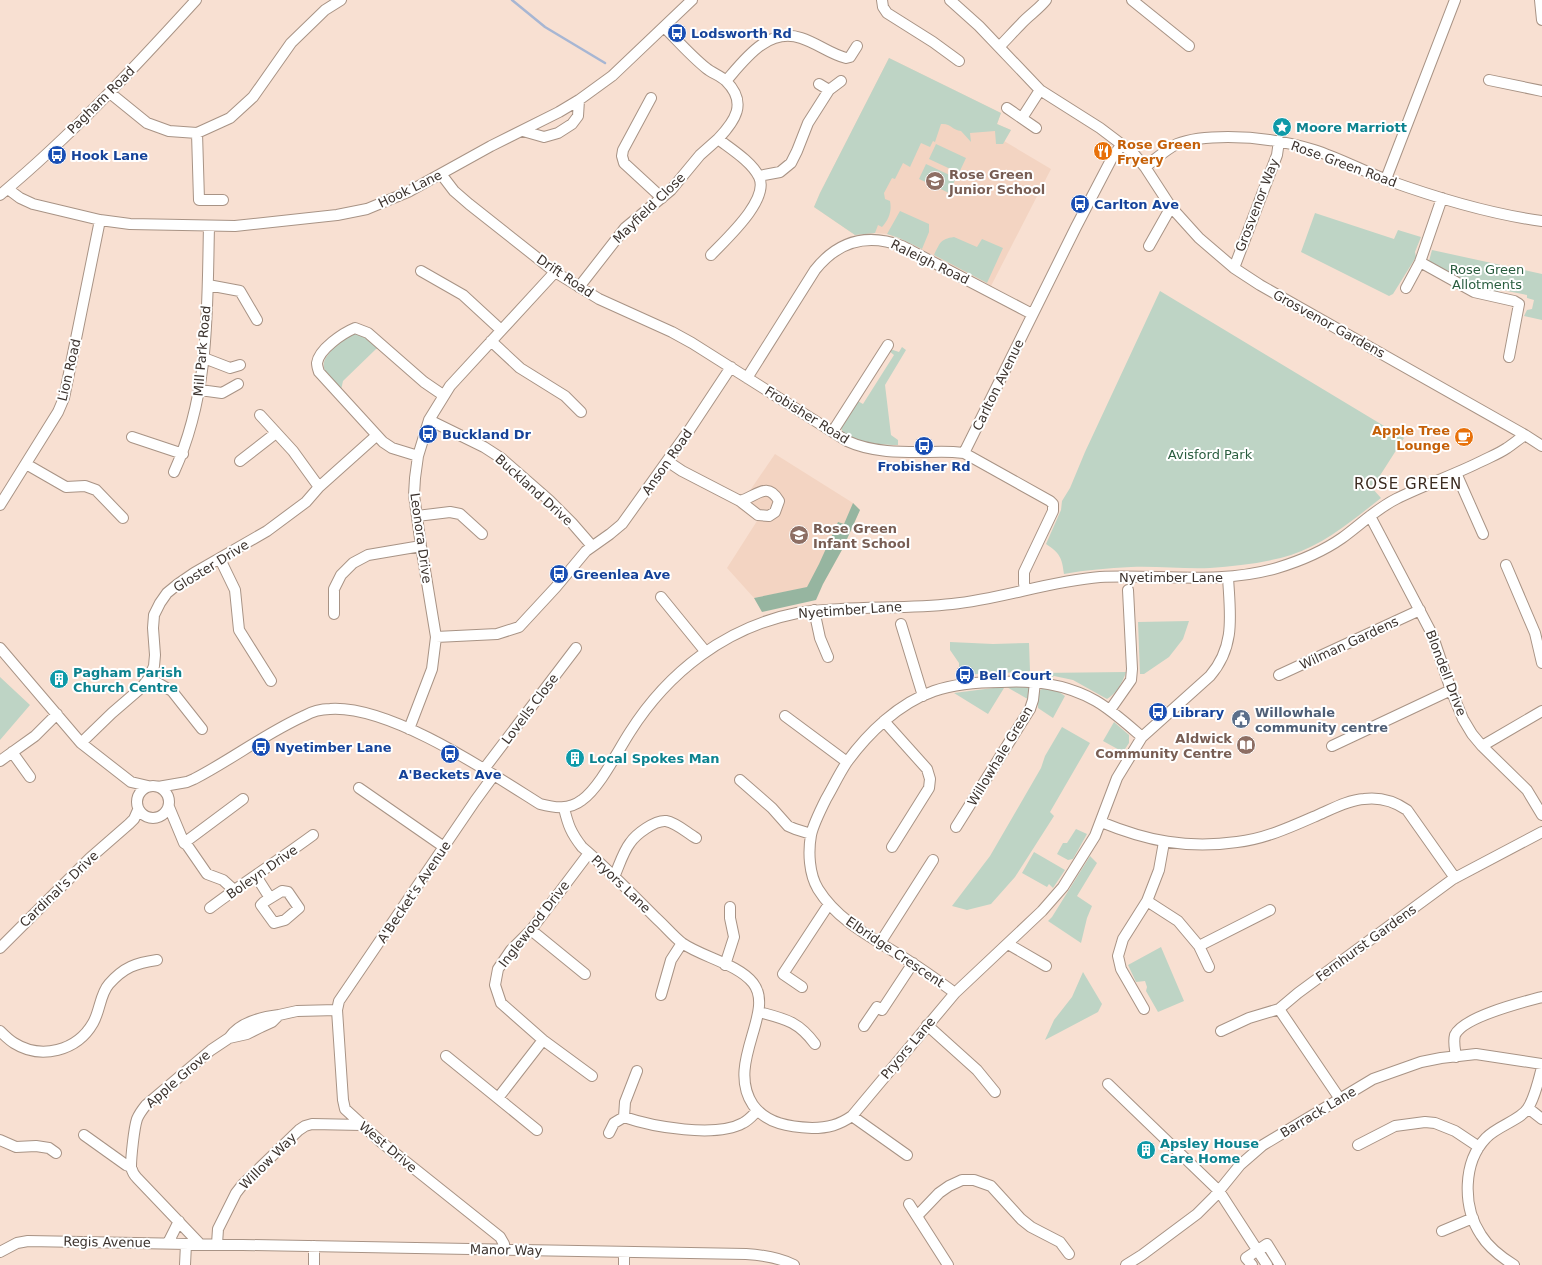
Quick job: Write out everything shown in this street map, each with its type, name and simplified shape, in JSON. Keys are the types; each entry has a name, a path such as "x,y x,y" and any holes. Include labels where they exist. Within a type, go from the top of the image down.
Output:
{"street":[{"name":"Pagham Road","path":"4,192 110,93 196,0"},
{"path":"110,93 147,123 169,131 197,133 230,118 252,97 291,43 325,10 341,0"},
{"name":"Hook Lane","path":"4,192 33,204 100,220 130,224 235,226 337,215 367,209 408,192 579,100 612,76 692,0"},
{"path":"882,0 883,7 887,13 933,42 959,61"},
{"path":"950,0 1040,90 1122,144 1133,153 1146,168"},
{"path":"998,47 1012,36 1021,24 1039,9 1046,0"},
{"path":"1132,0 1189,46"},
{"path":"1386,179 1455,0"},
{"path":"1540,0 1542,20"},
{"path":"664,27 706,68 726,81 756,48 773,38 789,36 801,38 846,58 850,57 857,46"},
{"path":"1489,80 1542,91"},
{"name":"Mayfield Close","path":"579,288 625,228 662,198 687,173 700,155 730,126 738,108 736,94 726,81"},
{"path":"759,176 780,172 791,163 808,123 829,90 840,81"},
{"path":"820,84 829,90"},
{"path":"1022,118 1040,90"},
{"path":"651,98 623,150 622,156 624,163 662,198"},
{"path":"523,131 544,137 558,133 572,124 578,116 579,100"},
{"path":"1007,108 1036,128"},
{"path":"197,133 198,200 223,200"},
{"name":"Rose Green Road","path":"1146,168 1164,152 1195,139 1218,137 1261,138 1315,150 1386,179 1442,198 1487,211 1542,221"},
{"path":"711,255 737,228 749,212 761,190 759,176 743,158 718,139"},
{"name":"Grosvenor Way","path":"1234,268 1276,155 1279,141"},
{"name":"Carlton Avenue","path":"964,453 1079,220 1112,158 1122,144"},
{"name":"Grosvenor Gardens","path":"1146,168 1171,206 1200,238 1234,268 1260,285 1542,446"},
{"name":"Drift Road","path":"440,174 454,191 468,204 555,272 599,299 672,332 707,352"},
{"path":"1406,288 1420,262 1442,198"},
{"path":"1149,246 1171,206"},
{"name":"Lion Road","path":"0,505 58,412 64,398 100,220"},
{"name":"Mill Park Road","path":"174,472 183,454 192,428 200,390 204,358 208,285 209,226"},
{"name":"Raleigh Road","path":"748,378 824,258 846,245 863,239 889,241 902,246 1032,314"},
{"path":"1420,262 1474,292 1514,301 1519,304 1509,357"},
{"path":"421,271 463,295 501,330"},
{"name":"Leonora Drive","path":"409,729 432,669 436,637 414,495 418,456 429,420 443,395 450,386 555,272"},
{"path":"208,285 240,291 258,320"},
{"path":"418,456 392,448 376,436 319,372 317,364 319,357 324,350 344,333 355,328 368,332 424,382 443,395"},
{"path":"491,341 520,368 565,396 581,412"},
{"path":"833,431 888,345"},
{"name":"Frobisher Road","path":"707,352 855,444 869,448 964,453"},
{"path":"204,358 230,368 240,365"},
{"name":"Anson Road","path":"436,637 497,634 520,627 592,546 622,524 690,429 731,367"},
{"path":"200,390 222,393 238,384"},
{"path":"260,414 293,451 319,487"},
{"name":"Buckland Drive","path":"429,420 484,447 501,458 549,500 592,546"},
{"path":"240,461 276,433"},
{"name":"Nyetimber Lane","path":"564,808 573,806 584,799 593,789 644,711 677,676 705,652 725,638 746,628 798,612 954,604 1074,580 1100,577 1228,577 1259,573 1300,561 1322,550 1343,537 1370,516 1393,501 1456,474 1507,449 1525,435"},
{"name":"Gloster Drive","path":"81,743 112,712 141,688 149,678 154,666 155,655 153,628 154,615 167,593 178,584 267,531 306,502 319,487 376,436"},
{"path":"132,437 183,454"},
{"path":"964,453 1052,502 1053,511 1024,572 1025,590"},
{"path":"667,460 682,471 740,501"},
{"path":"26,464 66,487 85,486 96,490 123,518"},
{"path":"1456,474 1484,534"},
{"path":"417,516 450,512 460,514 482,534"},
{"name":"Blondell Drive","path":"1370,516 1432,634 1451,690 1463,719 1472,734 1482,746 1527,790 1542,815"},
{"path":"334,614 334,589 342,575 353,563 368,555 421,546"},
{"path":"220,559 235,590 240,630 271,681"},
{"path":"1506,565 1535,634 1542,662"},
{"name":"Pryors Lane","path":"564,808 572,835 582,847 682,943 744,975 754,984 760,1001 759,1012 744,1070 744,1084 748,1097 758,1111 766,1119 785,1125 807,1128 824,1128 835,1126 852,1116 955,993 1042,911 1063,887 1095,836 1117,778 1142,737 1210,676 1218,667 1226,651 1230,634 1228,577"},
{"path":"1110,710 1131,680 1132,669 1128,590"},
{"path":"661,597 705,652"},
{"path":"814,610 820,638 828,657"},
{"name":"Wilman Gardens","path":"1279,675 1420,610"},
{"path":"901,624 923,696"},
{"path":"0,648 81,743 131,782 138,796"},
{"name":"Lovells Close","path":"484,769 576,648"},
{"path":"149,678 172,690 202,729"},
{"name":"Elbridge Crescent","path":"955,993 913,963 846,921 829,904 818,888 811,867 811,834 824,804 847,762 884,721 902,706 935,691 982,682 1035,682 1054,684 1075,691 1110,710 1142,737"},
{"name":"Willowhale Green","path":"956,827 1030,709 1033,700 1035,682"},
{"path":"1332,746 1451,690"},
{"path":"155,818 167,811 174,794 187,782 212,770 305,715 330,708 366,713 409,729 462,756 540,804 553,808 564,808"},
{"path":"1482,746 1542,711"},
{"path":"0,761 35,736 57,714"},
{"path":"785,716 847,762"},
{"path":"884,721 928,769 930,779 929,788 892,847"},
{"path":"12,752 30,777"},
{"name":"A'Becket's Avenue","path":"336,1010 339,1001 474,801 494,775"},
{"path":"740,780 772,808 788,826 811,834"},
{"path":"131,782 153,786 166,792 177,828 184,843 187,845 207,874 223,880 234,890"},
{"path":"177,828 155,818 145,817 138,810 136,801 140,792 153,786 187,782"},
{"path":"359,788 444,847"},
{"path":"184,843 243,799"},
{"path":"1101,822 1122,831 1164,842 1190,845 1239,842 1268,835 1341,805 1363,799 1382,799 1398,804 1407,810 1455,878"},
{"name":"Cardinal's Drive","path":"0,948 90,858 134,819 138,810"},
{"name":"Cardinal's Drive","path":"120,832 155,818"},
{"path":"614,877 630,843 642,831 657,822 666,822 675,825 696,838"},
{"name":"Fernhurst Gardens","path":"1221,1031 1249,1018 1279,1009 1298,993 1455,878 1542,832"},
{"name":"Boleyn Drive","path":"210,908 313,835"},
{"path":"1144,1010 1121,969 1118,956 1123,939 1147,901 1159,870 1164,842"},
{"name":"Inglewood Drive","path":"589,853 531,930 511,950 498,969 495,985 501,1003 543,1040 592,1076"},
{"path":"880,943 933,860"},
{"path":"256,876 270,898"},
{"path":"1147,901 1178,921 1199,946 1209,966"},
{"path":"802,987 783,974 829,904"},
{"path":"725,965 734,937 730,918 730,906"},
{"path":"1199,946 1270,910"},
{"path":"531,930 585,974"},
{"path":"661,995 671,960 682,943"},
{"path":"1008,944 1046,966"},
{"path":"0,1031 13,1043 33,1051 53,1052 73,1044 84,1035 93,1022 108,985 122,971 137,963 157,960"},
{"path":"864,1026 877,1007 882,1010 913,963"},
{"path":"1456,1056 1454,1042 1459,1030 1478,1017 1542,997"},
{"path":"1279,1009 1340,1098"},
{"path":"330,1124 345,1109 336,1010"},
{"name":"Apple Grove","path":"131,1167 136,1121 140,1113 146,1105 211,1050 229,1038 247,1034 261,1028 272,1022 280,1015 303,1011 336,1010"},
{"path":"759,1012 781,1018 792,1023 806,1032 815,1044"},
{"path":"927,1025 977,1070 995,1092"},
{"path":"498,1098 543,1040"},
{"name":"Barrack Lane","path":"1126,1265 1142,1255 1197,1214 1219,1191 1240,1165 1263,1145 1373,1079 1421,1062 1476,1054 1542,1064"},
{"path":"446,1056 537,1130"},
{"path":"1514,1265 1491,1248 1480,1234 1473,1218 1469,1200 1468,1181 1470,1168 1479,1147 1495,1131 1514,1120 1528,1108 1542,1067"},
{"path":"624,1117 625,1102 637,1071"},
{"path":"1108,1084 1219,1191 1267,1265"},
{"path":"1528,1108 1542,1119"},
{"name":"West Drive","path":"345,1109 381,1142 500,1238 504,1244 505,1250"},
{"path":"624,1117 640,1123 666,1127 718,1130 745,1123 758,1111"},
{"path":"852,1116 907,1155"},
{"path":"609,1133 614,1123 624,1117"},
{"path":"1358,1145 1395,1126 1425,1122 1435,1123 1455,1130 1479,1147"},
{"name":"Willow Way","path":"217,1244 218,1229 236,1194 243,1184 299,1130 312,1124 362,1125"},
{"path":"84,1135 131,1167 132,1172 137,1178 200,1244"},
{"path":"0,1140 16,1147 36,1146 49,1148 56,1153"},
{"path":"917,1216 939,1193 949,1186 962,1180 974,1180 991,1186 1021,1219 1031,1227 1060,1242 1069,1254"},
{"path":"909,1204 948,1265"},
{"path":"1442,1232 1473,1218"},
{"path":"168,1243 178,1221"},
{"name":"Regis Avenue","path":"0,1252 17,1243 28,1241 217,1244"},
{"path":"185,1265 186,1244"},
{"name":"Manor Way","path":"217,1244 624,1252 763,1260 775,1258 794,1265"},
{"path":"1252,1265 1246,1258 1267,1244 1280,1265"},
{"path":"314,1246 314,1265"},
{"path":"624,1252 624,1265"}],"shaded area":[{"name":"Rose Green Junior School","path":"889,58 1001,113 997,124 1011,130 1004,141 1051,169 991,286 899,238 887,234 875,233 855,235 814,207"},
{"name":"Rose Green Infant School","path":"775,454 853,503 860,510 843,548 823,584 754,598 727,568 757,521 738,508"}],"green space":[{"path":"889,58 1001,113 997,124 1011,130 1003,144 996,144 995,131 970,133 971,142 961,131 941,124 935,142 933,141 930,147 921,143 910,167 903,163 895,179 892,178 884,193 885,199 890,201 891,208 888,218 882,227 878,225 875,233 855,235 814,207"},
{"path":"936,144 966,158 959,173 929,159"},
{"path":"926,164 956,178 949,193 919,179"},
{"path":"900,211 929,224 929,232 922,249 887,234"},
{"path":"1315,213 1394,239 1398,230 1421,237 1415,252 1416,257 1393,294 1389,296 1301,252"},
{"path":"954,237 977,247 982,239 1003,248 987,283 934,255 943,240"},
{"name":"Rose Green Allotments","path":"1432,250 1542,274 1542,320 1524,316 1527,310 1532,309 1534,300 1527,298 1527,295 1502,290 1497,292 1479,288 1429,261"},
{"name":"Avisford Park","path":"1160,291 1404,438 1372,488 1381,498 1327,538 1304,550 1281,558 1251,564 1210,568 1131,567 1097,569 1064,574 1060,556 1046,544 1061,510 1062,501 1070,488 1085,452"},
{"path":"361,332 383,349 376,349 343,381 341,390 326,373 324,363 330,352 345,337 349,334"},
{"path":"902,347 906,350 885,385 891,435 898,440 898,445 884,445 849,437 844,433 841,427 845,417 856,400 863,404 894,355 889,351 890,349 899,352"},
{"path":"853,503 860,510 843,548 816,600 762,612 754,598 807,587 838,522 844,524"},
{"path":"1189,621 1183,639 1169,657 1144,674 1140,674 1138,622"},
{"path":"950,642 993,644 1029,643 1030,671 959,676 959,663 950,650"},
{"path":"1126,672 1119,687 1107,699 1073,680 1054,676 1051,678 1039,676 1038,673"},
{"path":"0,677 30,705 0,740"},
{"path":"1005,686 1029,686 1031,701"},
{"path":"1001,687 1004,688 988,714 954,693"},
{"path":"1043,688 1059,692 1065,696 1053,718 1038,708 1038,692"},
{"path":"1114,722 1129,735 1129,743 1123,752 1103,741"},
{"path":"1062,727 1090,743 1050,812 1054,816 1015,877 991,904 967,910 952,906 990,856 1041,768 1045,756"},
{"path":"1076,829 1087,834 1073,859 1068,860 1057,854 1063,843 1067,843"},
{"path":"1034,852 1065,870 1053,888 1049,884 1047,887 1022,873"},
{"path":"1090,856 1097,863 1077,896 1092,906 1087,918 1081,943 1048,921"},
{"path":"1161,947 1184,1001 1158,1012 1146,991 1147,987 1145,981 1136,982 1128,965"},
{"path":"1083,972 1102,1004 1098,1012 1045,1040 1054,1020 1072,997"}],"waterway":[{"path":"512,0 545,27 605,63"}],"place":[{"name":"Lodsworth Rd","path":"677,33"},
{"name":"Moore Marriott","path":"1282,127"},
{"name":"Rose Green Fryery","path":"1103,151"},
{"name":"Hook Lane","path":"57,155"},
{"name":"Rose Green Junior School","path":"935,181"},
{"name":"Carlton Ave","path":"1080,204"},
{"name":"Buckland Dr","path":"428,434"},
{"name":"Apple Tree Lounge","path":"1464,437"},
{"name":"Frobisher Rd","path":"924,446"},
{"name":"Rose Green Infant School","path":"799,535"},
{"name":"Greenlea Ave","path":"559,574"},
{"name":"Bell Court","path":"965,675"},
{"name":"Pagham Parish Church Centre","path":"59,679"},
{"name":"Library","path":"1158,712"},
{"name":"Willowhale community centre","path":"1241,719"},
{"name":"Aldwick Community Centre","path":"1246,745"},
{"name":"Nyetimber Lane","path":"261,747"},
{"name":"A'Beckets Ave","path":"450,754"},
{"name":"Local Spokes Man","path":"575,758"},
{"name":"Apsley House Care Home","path":"1146,1150"}],"district":[{"name":"ROSE GREEN","path":"1408,484"}]}
